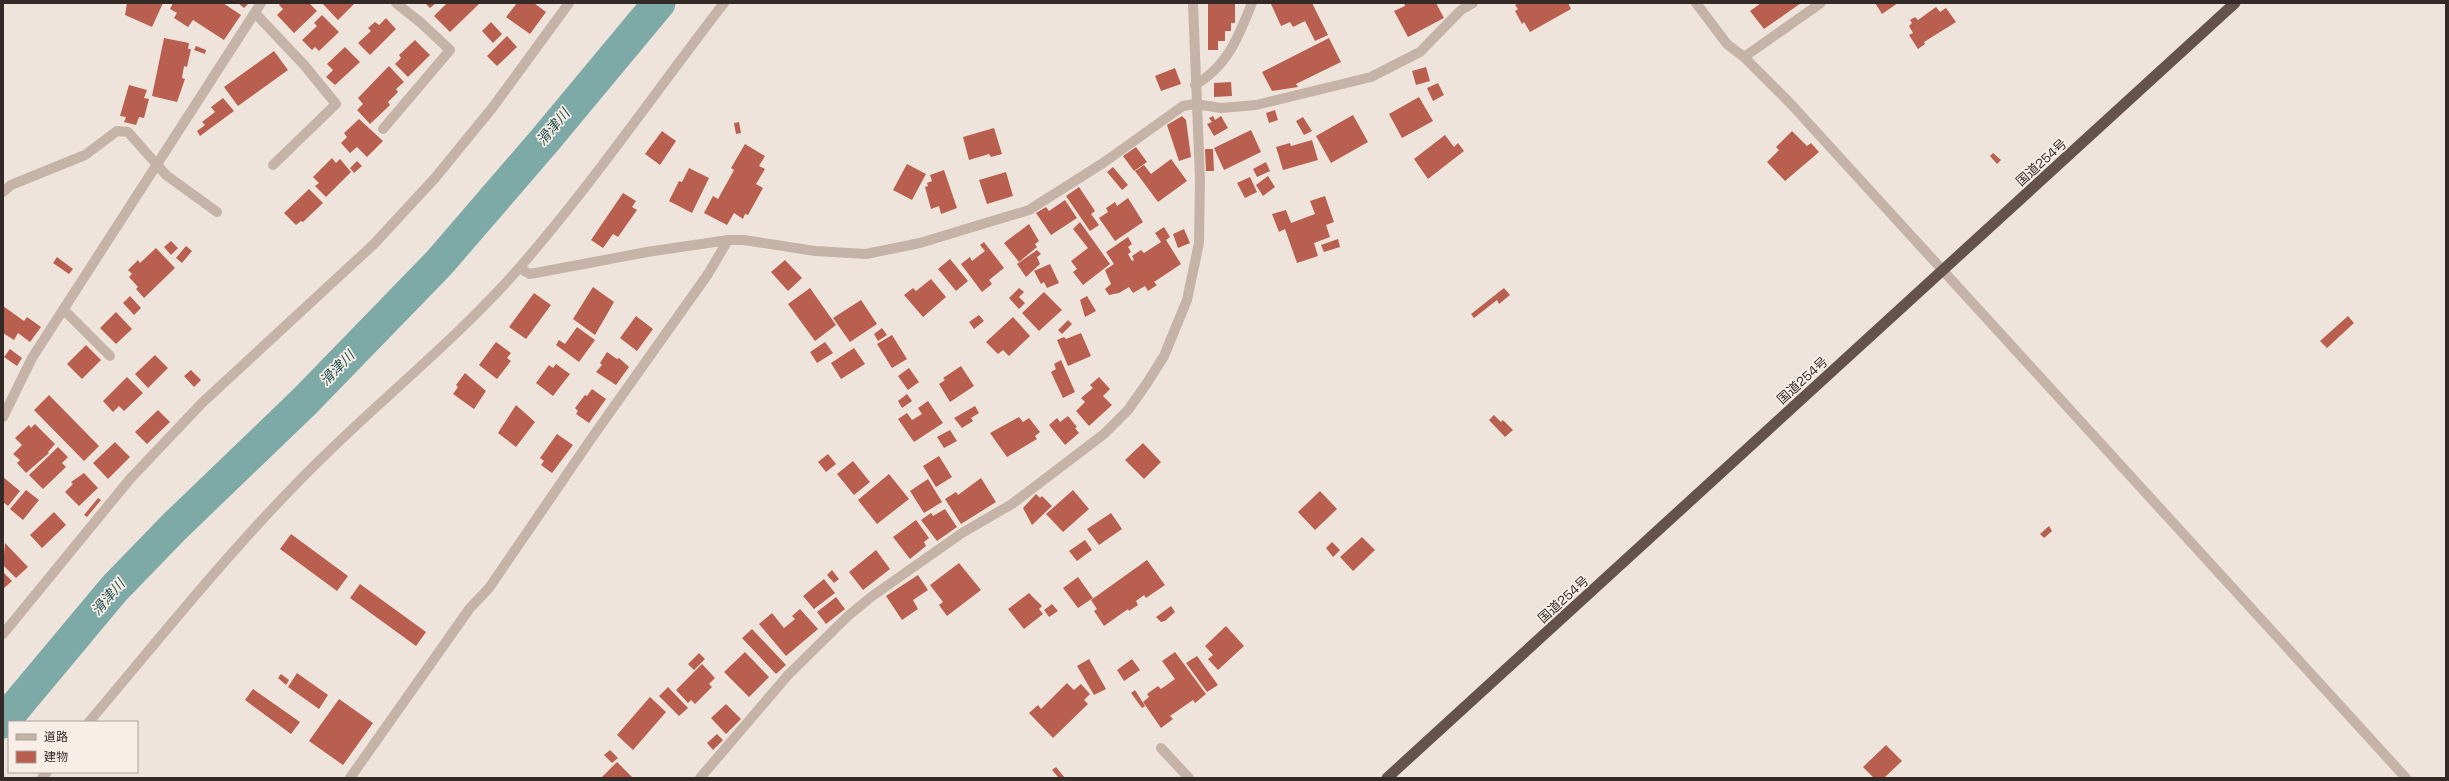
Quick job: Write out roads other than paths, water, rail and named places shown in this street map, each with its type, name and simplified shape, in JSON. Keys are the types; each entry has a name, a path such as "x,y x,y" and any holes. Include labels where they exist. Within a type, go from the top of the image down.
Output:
{"highway":[{"name":"国道254号","path":"1387,778 2235,3"}],"street":[{"path":"3,417 32,358 261,3"},
{"path":"383,129 450,50 420,22 396,3"},
{"path":"3,634 130,479 202,403 374,244 435,178 493,107 569,3"},
{"path":"90,721 234,550 323,457 446,344 519,268 606,160 724,3"},
{"path":"700,778 788,675 848,616 899,577 962,533 1012,504 1104,434 1128,410 1164,356 1187,300 1194,273 1199,243 1200,214 1195,104 1193,3"},
{"path":"1195,85 1211,76 1225,60 1252,3"},
{"path":"519,268 530,274 647,252 728,240 744,240 815,250 866,254 920,243 1029,210 1131,144 1174,111 1195,104 1221,108 1256,106 1371,77 1420,52 1461,10 1472,3"},
{"path":"1696,3 1727,44 1744,57 1790,103 2406,778"},
{"path":"1744,57 1821,3"},
{"path":"255,13 305,66 336,104 273,165"},
{"path":"3,192 11,185 85,155 117,131 128,132 158,164 166,176 218,212"},
{"path":"350,778 470,608 489,588 591,439 708,274 728,240"},
{"path":"64,310 110,356"},
{"path":"1160,748 1189,778"}],"waterway":[{"name":"滑津川","path":"3,722 114,589 174,527 305,401 439,263 545,140 659,3"}]}
